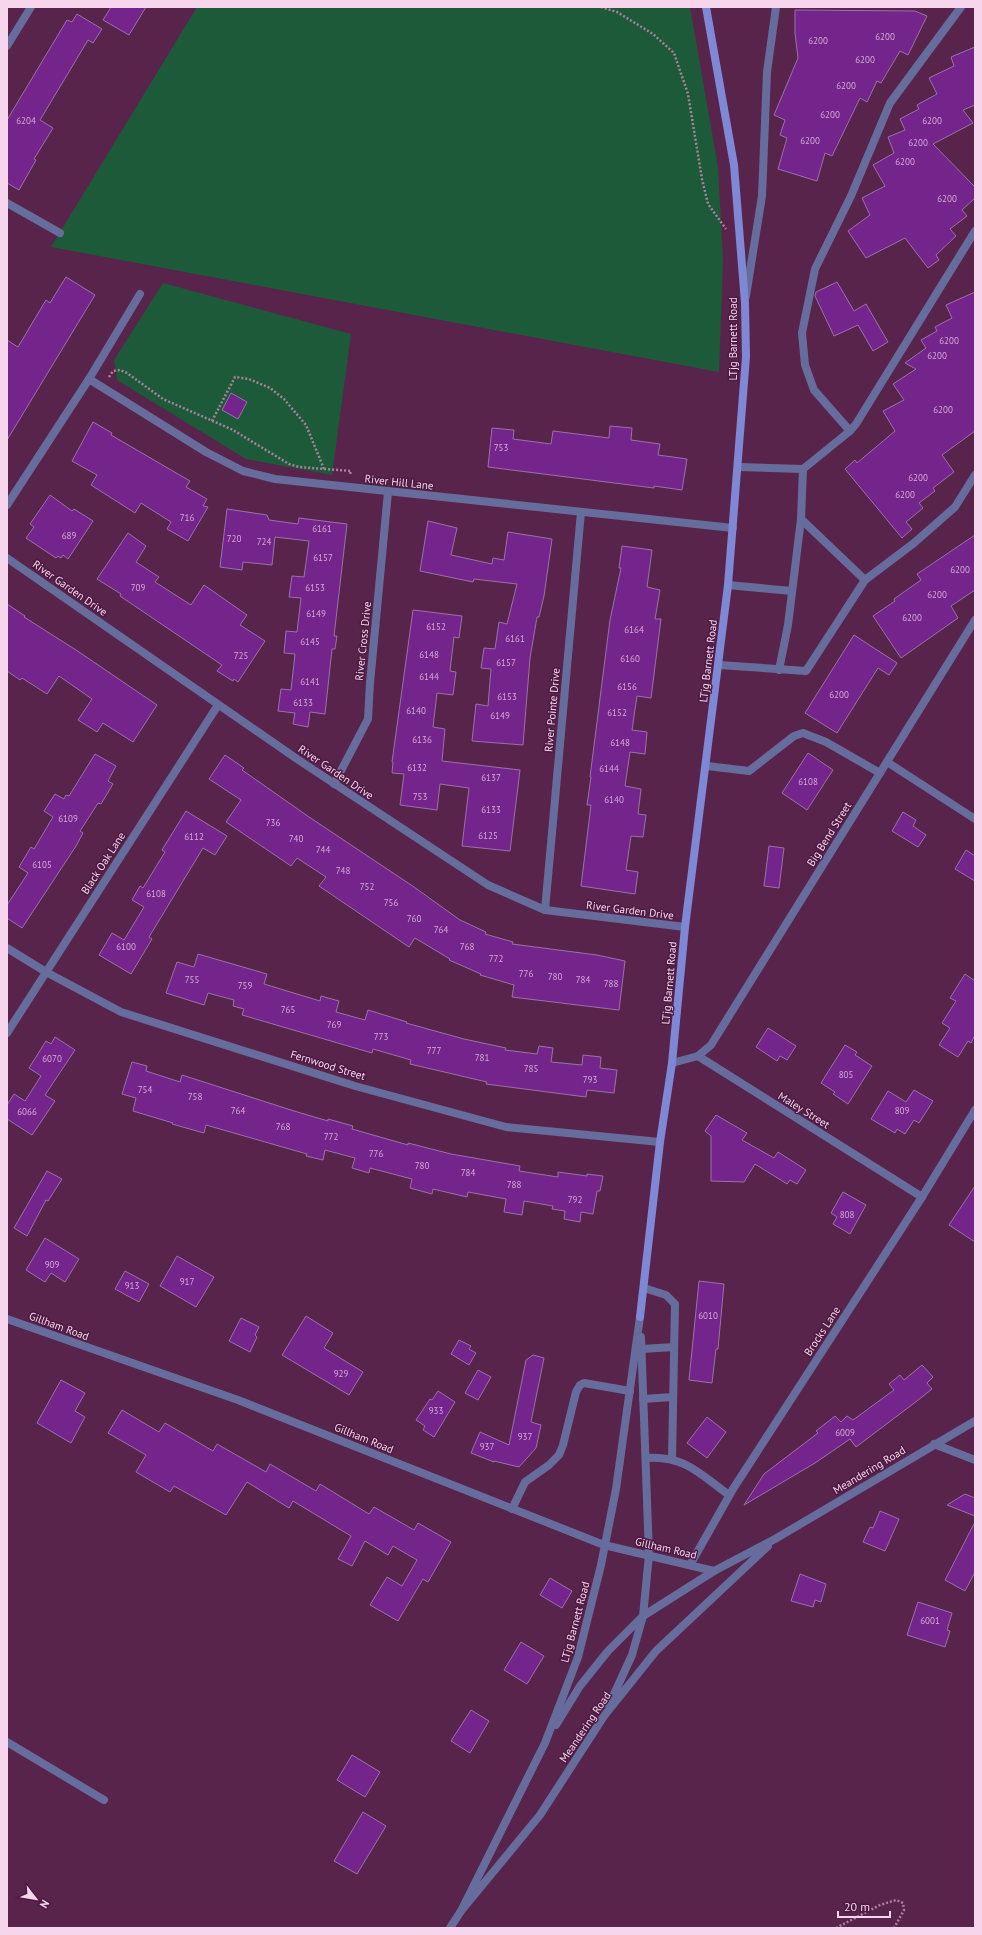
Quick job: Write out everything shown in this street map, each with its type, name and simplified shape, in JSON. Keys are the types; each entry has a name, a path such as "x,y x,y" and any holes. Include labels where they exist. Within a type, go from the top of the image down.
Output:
{"street":[{"path":"7,46 31,7"},
{"name":"LTjg Barnett Road","path":"461,1912 545,1743 578,1657 601,1566 616,1489 644,1288 660,1142 672,1063 685,928 707,766 728,585 746,357 745,303 734,165 706,7"},
{"path":"745,303 762,196 767,72 776,7"},
{"path":"850,430 814,390 804,365 802,333 815,269 850,196 890,103 961,7"},
{"path":"7,203 60,233"},
{"path":"738,467 803,469 850,430 975,231"},
{"path":"7,505 89,379 140,294"},
{"name":"River Hill Lane","path":"89,379 206,452 243,471 275,479 347,488 733,528"},
{"path":"779,670 788,626 801,519 803,469"},
{"path":"718,665 806,671 865,580 914,543 955,507 975,475"},
{"name":"River Cross Drive","path":"334,784 368,719 388,492"},
{"name":"River Pointe Drive","path":"544,910 581,512"},
{"path":"801,519 865,580"},
{"name":"River Garden Drive","path":"7,558 334,784 488,885 544,910 685,928"},
{"path":"728,585 792,591"},
{"name":"Big Bend Street","path":"698,1056 711,1045 975,620"},
{"name":"Black Oak Lane","path":"7,1033 218,705"},
{"path":"707,766 749,771 794,736 803,733 826,742 880,773"},
{"path":"887,762 975,819"},
{"name":"Fernwood Street","path":"7,948 46,972 121,1012 362,1088 506,1127 660,1142"},
{"path":"672,1063 698,1056"},
{"name":"Maley Street","path":"698,1056 922,1197"},
{"name":"Brocks Lane","path":"690,1565 729,1495 922,1197 975,1110"},
{"path":"644,1288 666,1294 675,1304 672,1459"},
{"name":"LTjg Barnett Road","path":"604,1716 632,1654 643,1616 649,1555 640,1317"},
{"name":"Gillham Road","path":"7,1319 238,1400 604,1545 714,1571"},
{"path":"642,1349 674,1347"},
{"path":"512,1509 525,1482 550,1465 559,1455 564,1445 576,1392 580,1385 584,1383 630,1391"},
{"path":"643,1399 673,1397"},
{"name":"Meandering Road","path":"545,1743 580,1686 608,1651 643,1616 714,1571 775,1539 975,1421"},
{"path":"934,1444 975,1460"},
{"path":"646,1458 662,1457 672,1459 690,1467 729,1495"},
{"name":"Meandering Road","path":"450,1928 461,1912 540,1815 604,1716 656,1651 775,1539"},
{"path":"7,1742 104,1800"}],"path":[{"path":"601,7 617,12 652,34 674,53 688,94 702,179 708,204 726,230"},
{"path":"103,387 113,371 120,370 127,373 163,399 212,420 244,436 289,464 300,467 351,471 347,488"},
{"path":"212,420 235,377 248,379 270,388 284,399 306,425 324,469"},
{"path":"836,1928 880,1905 896,1900 903,1903 904,1910 894,1928"}],"green space":[{"path":"197,7 690,7 718,167 723,260 719,372 51,247"},
{"path":"163,283 351,334 332,475 246,459 117,380 114,360"}],"building":[{"path":"111,7 146,7 129,35 103,20"},
{"path":"795,10 915,11 927,16 908,55 900,51 881,83 877,81 867,102 860,98 832,156 825,153 817,181 778,169 787,138 780,135 785,120 774,115 798,58 795,33"},
{"path":"77,14 102,29 93,43 88,40 40,120 53,128 34,159 36,160 19,190 7,183 7,120 67,20 72,22"},
{"path":"975,47 975,105 963,110 973,123 933,144 975,187 975,198 962,210 967,216 950,229 956,236 936,255 939,260 928,268 905,238 866,258 848,231 870,215 862,198 885,186 873,165 894,153 888,137 905,130 900,119 919,109 917,105 937,94 929,78 954,66 951,57"},
{"path":"66,277 95,295 7,440 7,340 18,347 46,300 50,303"},
{"path":"837,282 854,311 866,304 888,342 873,351 858,325 834,336 815,296 816,292"},
{"path":"975,292 975,431 942,455 954,472 933,488 935,491 919,503 923,508 906,522 912,529 902,538 845,469 855,460 857,463 895,431 883,411 904,400 893,384 916,369 905,363 926,348 921,340 937,331 935,327 952,318 946,305"},
{"path":"231,393 247,402 238,419 222,410"},
{"path":"93,422 112,433 111,435 190,481 186,487 207,499 203,506 208,507 188,541 167,529 171,522 141,503 135,513 91,485 97,475 72,461"},
{"path":"610,426 632,428 631,440 660,444 658,455 687,459 682,490 654,486 654,488 488,467 492,428 514,430 513,439 551,444 553,431 609,438"},
{"path":"50,495 72,511 74,509 93,521 68,559 63,555 61,558 58,556 56,558 26,538 34,527 30,524"},
{"path":"227,509 267,515 269,520 298,524 299,518 347,524 334,636 337,636 335,649 332,649 325,714 310,712 308,727 293,724 295,713 278,711 281,689 291,690 295,654 284,653 286,631 297,632 301,598 289,597 292,576 304,577 309,541 275,537 272,565 243,562 242,570 220,567"},
{"path":"428,521 457,528 451,555 492,564 493,558 504,560 508,532 552,539 544,596 539,617 537,617 530,658 523,745 472,741 476,704 488,706 491,669 481,668 484,648 495,649 499,622 507,624 517,584 474,579 473,582 420,571"},
{"path":"128,533 146,546 136,562 159,577 155,582 191,605 204,585 247,615 240,625 265,641 238,682 234,679 233,681 217,671 222,665 120,596 121,594 97,579"},
{"path":"975,535 975,590 951,606 958,618 901,658 873,616 921,580 917,574"},
{"path":"622,546 652,550 647,587 660,590 655,619 661,619 651,698 637,696 632,730 647,732 645,754 630,752 625,786 641,789 638,814 646,815 643,837 631,836 626,870 638,872 635,894 581,886 591,805 587,805 590,777 610,620 621,568 619,568"},
{"path":"7,604 25,616 24,617 157,705 133,742 103,723 97,732 78,720 92,699 59,676 47,694 22,678 20,680 7,671"},
{"path":"413,610 462,616 459,638 454,637 450,671 456,672 453,695 437,693 433,727 445,729 442,761 520,770 510,851 462,846 469,788 440,784 437,810 400,805 404,774 392,773 392,762"},
{"path":"854,635 897,663 889,675 878,668 837,733 805,713"},
{"path":"808,753 833,770 807,810 782,793"},
{"path":"95,754 116,766 108,781 113,784 101,804 98,803 80,831 83,833 76,846 22,928 7,918 7,905 28,873 19,867 31,847 34,849 53,817 44,811 55,794 64,799 66,795 69,796"},
{"path":"225,755 244,768 242,770 309,817 414,887 460,920 486,932 485,934 513,942 512,944 597,955 625,961 619,1010 512,997 514,985 480,975 481,974 449,960 450,959 415,938 409,947 319,886 326,877 297,858 291,866 226,822 241,800 209,779"},
{"path":"186,811 227,836 215,855 203,848 149,937 152,939 131,974 99,955 112,933 124,940 144,907 132,900 140,886 143,888 165,852 162,850"},
{"path":"903,812 916,820 913,826 926,835 918,847 892,831"},
{"path":"769,846 784,848 779,888 764,886"},
{"path":"966,850 975,856 975,881 955,869"},
{"path":"198,954 267,974 264,984 320,1001 321,996 339,1001 336,1012 365,1020 368,1010 407,1022 406,1023 464,1039 506,1048 505,1050 537,1054 539,1046 553,1048 551,1062 582,1065 583,1055 601,1057 600,1068 617,1070 614,1093 587,1090 586,1097 486,1084 487,1082 410,1064 411,1060 373,1049 372,1053 242,1015 244,1009 233,1006 234,1000 208,993 204,1005 166,993 177,962 194,967"},
{"path":"965,974 975,981 975,1035 971,1043 968,1041 958,1057 939,1045 950,1028 942,1023 956,1001 950,998"},
{"path":"768,1028 796,1046 787,1060 780,1056 777,1061 756,1047"},
{"path":"55,1037 75,1050 45,1095 55,1101 32,1135 7,1119 7,1105 14,1094 25,1101 41,1076 29,1068 46,1041 51,1044"},
{"path":"845,1045 857,1052 855,1055 872,1066 848,1104 833,1094 835,1092 821,1083"},
{"path":"132,1062 147,1066 146,1071 180,1082 182,1075 294,1111 328,1121 328,1119 353,1126 352,1129 408,1145 408,1143 451,1154 520,1166 519,1171 558,1177 558,1172 587,1176 587,1174 603,1176 600,1191 597,1191 593,1214 581,1212 580,1222 564,1219 565,1211 552,1209 553,1206 524,1201 522,1215 504,1212 506,1199 468,1192 467,1197 433,1189 432,1194 410,1188 412,1179 370,1168 369,1173 352,1168 355,1158 325,1150 323,1160 206,1125 204,1133 133,1111 136,1098 122,1094"},
{"path":"914,1090 933,1101 919,1123 914,1120 905,1134 897,1129 895,1133 871,1119 888,1091 906,1102"},
{"path":"716,1115 747,1133 742,1140 774,1158 778,1152 806,1170 797,1184 790,1180 787,1184 755,1164 744,1182 711,1181 711,1136 705,1131"},
{"path":"47,1171 62,1179 48,1201 46,1200 27,1236 14,1228"},
{"path":"975,1186 975,1242 949,1225"},
{"path":"843,1192 866,1205 850,1234 833,1224 837,1217 831,1213"},
{"path":"45,1238 79,1259 65,1282 51,1273 45,1282 26,1270"},
{"path":"177,1256 214,1277 196,1307 160,1286"},
{"path":"125,1271 149,1284 139,1302 115,1289"},
{"path":"699,1281 724,1284 718,1349 716,1349 712,1383 689,1380"},
{"path":"306,1316 333,1333 324,1348 363,1372 349,1395 282,1355"},
{"path":"241,1318 259,1327 255,1335 257,1337 250,1352 229,1341"},
{"path":"459,1340 471,1346 469,1349 476,1353 469,1365 451,1354"},
{"path":"533,1355 544,1358 531,1422 541,1425 536,1448 519,1467 494,1462 471,1453 480,1432 509,1445 526,1360"},
{"path":"922,1365 933,1377 927,1383 932,1389 913,1404 856,1447 850,1439 815,1463 744,1505 764,1474 818,1433 816,1431 835,1416 841,1422 847,1416 853,1420 894,1390 889,1384 900,1375 904,1380"},
{"path":"478,1370 491,1377 478,1400 465,1393"},
{"path":"61,1380 85,1393 75,1411 85,1417 71,1443 37,1423"},
{"path":"438,1391 455,1402 434,1437 423,1430 425,1426 416,1420 430,1399 432,1400"},
{"path":"122,1410 159,1432 165,1423 213,1451 217,1444 266,1472 270,1464 316,1491 320,1484 369,1514 374,1507 414,1530 418,1523 451,1542 428,1582 423,1579 398,1621 370,1605 387,1577 402,1586 417,1560 393,1546 388,1555 365,1541 352,1566 338,1559 351,1536 293,1501 289,1508 247,1482 226,1515 174,1486 170,1492 136,1472 146,1455 108,1433"},
{"path":"707,1417 726,1432 707,1458 687,1443"},
{"path":"965,1494 975,1498 975,1516 947,1505"},
{"path":"880,1511 899,1519 885,1551 863,1542 870,1527 873,1528"},
{"path":"975,1522 975,1572 965,1591 945,1580"},
{"path":"800,1574 826,1584 821,1602 815,1600 813,1607 791,1601"},
{"path":"550,1578 572,1591 562,1608 540,1595"},
{"path":"918,1602 952,1613 947,1630 950,1631 945,1647 907,1635"},
{"path":"521,1642 544,1656 527,1684 504,1670"},
{"path":"471,1710 489,1721 470,1753 451,1741"},
{"path":"352,1755 380,1772 365,1797 337,1780"},
{"path":"363,1812 386,1826 357,1874 334,1861"}]}
